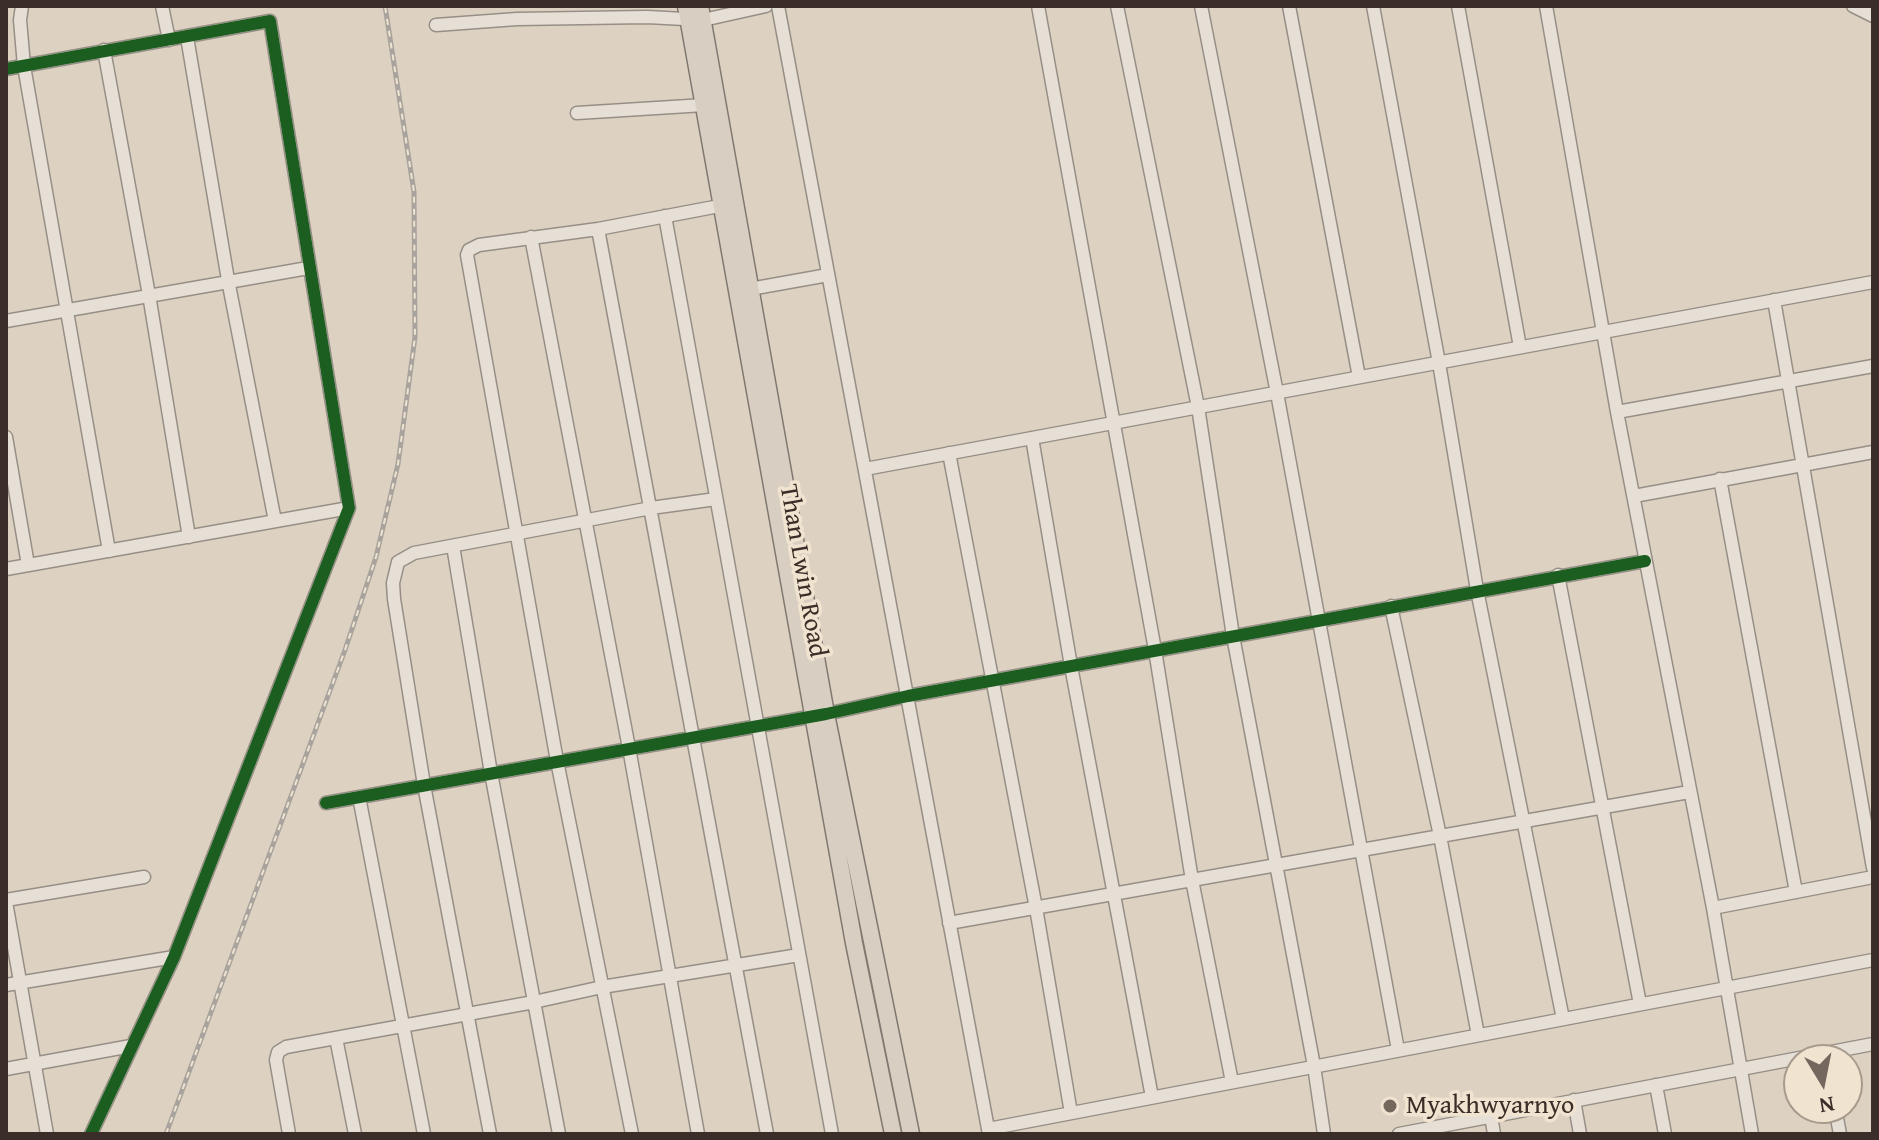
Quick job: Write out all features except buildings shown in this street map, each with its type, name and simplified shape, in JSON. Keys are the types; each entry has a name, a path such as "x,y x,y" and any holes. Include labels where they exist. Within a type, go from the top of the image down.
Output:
{"main road":[{"name":"Than Lwin Road","path":"695,12 704,105 750,289 854,943 893,1134"},
{"name":"Than Lwin Road","path":"695,12 819,714 911,1134"}],"street":[{"path":"22,6 20,20 24,66 109,551"},
{"path":"162,6 169,40"},
{"path":"436,25 516,12 695,12 766,6"},
{"path":"778,6 988,1132 1152,1097 1873,960"},
{"path":"1038,6 1155,650 1192,880 1232,1082"},
{"path":"1117,6 1198,407 1233,636 1324,1134"},
{"path":"1201,6 1320,620 1398,1050"},
{"path":"1289,6 1359,377"},
{"path":"1373,6 1477,590 1563,1019"},
{"path":"1458,6 1520,347"},
{"path":"1546,6 1617,412 1713,908 1752,1134"},
{"path":"1853,6 1873,16"},
{"path":"6,69 270,21 349,508 174,957 91,1134"},
{"path":"187,37 228,280 275,521"},
{"path":"104,50 189,537"},
{"path":"577,113 704,105"},
{"path":"632,1134 557,761 467,255 469,250 479,245 598,229 729,204"},
{"path":"665,216 832,1134"},
{"path":"598,229 767,1134"},
{"path":"531,237 629,748 698,1134"},
{"path":"6,321 308,268"},
{"path":"750,289 828,275"},
{"path":"865,469 1873,282"},
{"path":"1774,300 1873,868"},
{"path":"1617,412 1873,366"},
{"path":"6,437 28,565"},
{"path":"1032,438 1071,666 1152,1097"},
{"path":"1634,496 1873,452"},
{"path":"949,453 990,681 1036,908 1071,1113"},
{"path":"1720,479 1796,892"},
{"path":"490,1134 424,785 394,599 393,583 398,562 404,557 453,546 651,508 716,499"},
{"path":"6,569 349,508"},
{"path":"453,546 491,773 559,1134"},
{"path":"326,803 1645,561"},
{"path":"1558,575 1640,1004"},
{"path":"1391,606 1478,1035"},
{"path":"949,923 1689,792"},
{"path":"359,797 424,1134"},
{"path":"47,1134 6,901 144,877"},
{"path":"1713,908 1873,877"},
{"path":"289,1134 276,1060 278,1052 286,1047 602,987 799,955"},
{"path":"6,985 174,957"},
{"path":"336,1038 355,1134"},
{"path":"6,1069 131,1046"},
{"path":"1399,1134 1783,1062"},
{"path":"1656,1085 1665,1134"},
{"path":"1574,1100 1580,1134"},
{"path":"1491,1116 1494,1134"}],"railway":[{"path":"166,1134 345,650 376,557 398,464 415,337 414,192 385,6"}],"cycle path":[{"path":"6,69 270,21 349,508 174,957 91,1134"},
{"path":"326,803 826,714 908,696 1645,561"}],"place":[{"name":"Myakhwyarnyo","path":"1390,1106"}]}
